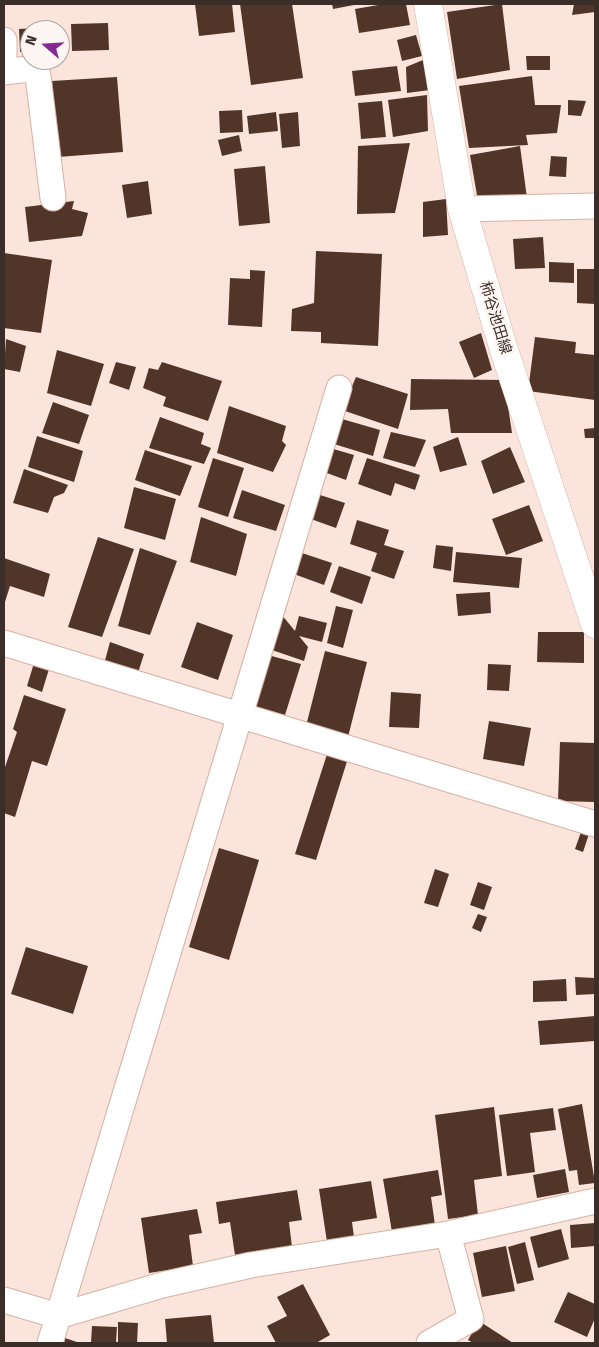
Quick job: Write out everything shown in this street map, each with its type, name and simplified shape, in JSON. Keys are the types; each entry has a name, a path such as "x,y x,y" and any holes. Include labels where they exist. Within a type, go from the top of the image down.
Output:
{"main road":[{"name":"柿谷池田線","path":"428,4 462,209 504,350 595,624"}],"street":[{"path":"4,40 4,58"},
{"path":"4,72 38,68 53,198"},
{"path":"462,209 595,206"},
{"path":"50,1343 339,388"},
{"path":"4,643 595,824"},
{"path":"4,1300 58,1316 162,1285 251,1265 448,1234 595,1201"},
{"path":"429,1343 470,1319 448,1234"}],"building":[{"path":"195,4 232,4 235,32 199,36"},
{"path":"240,4 292,4 303,78 251,85"},
{"path":"332,4 354,4 354,5 333,9"},
{"path":"384,4 406,4 410,25 359,33 355,9"},
{"path":"502,4 510,70 457,79 447,12"},
{"path":"574,4 595,4 595,12 572,15"},
{"path":"108,23 109,50 72,51 71,24"},
{"path":"416,35 422,56 402,61 397,40"},
{"path":"526,56 550,56 550,70 527,70"},
{"path":"423,60 430,90 407,93 406,67"},
{"path":"397,66 401,91 355,96 352,71"},
{"path":"532,76 535,105 561,105 557,133 526,135 528,145 469,148 459,86"},
{"path":"117,77 123,152 58,157 52,81"},
{"path":"427,95 428,131 393,137 388,100"},
{"path":"568,100 586,101 581,116 568,115"},
{"path":"382,101 386,137 361,139 358,103"},
{"path":"242,110 243,132 220,133 219,111"},
{"path":"276,112 278,131 249,134 247,116"},
{"path":"298,112 300,146 282,148 279,114"},
{"path":"239,135 242,151 222,156 218,140"},
{"path":"410,143 395,213 357,214 358,146"},
{"path":"520,146 527,198 478,201 470,155"},
{"path":"551,156 567,157 566,177 549,176"},
{"path":"265,166 270,223 239,226 234,169"},
{"path":"148,181 152,214 127,218 122,185"},
{"path":"446,199 448,235 423,237 423,202"},
{"path":"74,201 72,209 88,213 82,236 29,242 25,207"},
{"path":"543,237 545,268 515,269 513,239"},
{"path":"316,251 382,254 378,346 321,343 321,332 291,331 292,309 314,303"},
{"path":"4,253 52,260 41,333 4,328"},
{"path":"549,262 574,263 574,283 549,282"},
{"path":"577,269 595,269 595,304 577,303"},
{"path":"250,270 265,271 262,327 228,325 230,278 250,279"},
{"path":"481,333 492,370 474,378 459,342"},
{"path":"535,337 576,342 575,353 595,355 595,400 528,391"},
{"path":"6,339 26,346 20,372 4,369"},
{"path":"57,350 104,364 91,406 47,393"},
{"path":"116,362 136,367 129,390 109,383"},
{"path":"162,362 222,381 208,421 163,406 166,397 143,388 149,368 158,370"},
{"path":"356,377 408,394 398,429 342,410"},
{"path":"411,379 504,380 512,433 451,433 448,409 410,410"},
{"path":"53,402 89,415 79,444 42,433"},
{"path":"229,406 286,426 282,441 286,445 273,472 217,453"},
{"path":"160,417 204,433 201,444 211,448 204,464 149,448"},
{"path":"342,419 380,430 373,456 334,444"},
{"path":"595,428 595,438 585,438 584,429"},
{"path":"391,432 426,440 415,467 383,458"},
{"path":"37,436 83,451 74,482 28,467"},
{"path":"458,437 467,465 440,472 433,447"},
{"path":"510,447 525,482 493,494 481,461"},
{"path":"330,448 354,455 346,480 324,472"},
{"path":"145,450 192,466 180,496 135,480"},
{"path":"213,458 244,468 228,517 198,507"},
{"path":"367,458 420,475 415,490 395,483 391,496 358,484"},
{"path":"24,469 68,485 64,493 54,497 48,513 13,503"},
{"path":"134,487 176,499 165,540 124,528"},
{"path":"242,490 285,505 276,531 233,518"},
{"path":"317,494 345,503 336,528 308,518"},
{"path":"529,505 543,541 506,555 492,519"},
{"path":"201,517 247,534 236,576 190,562"},
{"path":"357,520 389,530 384,545 404,551 394,579 371,571 377,553 350,544"},
{"path":"98,537 134,549 102,637 68,627"},
{"path":"436,545 453,547 451,571 433,568"},
{"path":"140,548 177,561 150,635 118,626"},
{"path":"299,552 332,563 324,585 291,573"},
{"path":"456,552 522,558 519,588 453,582"},
{"path":"4,558 50,574 44,597 10,586 4,605"},
{"path":"339,566 371,577 362,604 330,592"},
{"path":"490,592 491,613 458,616 456,594"},
{"path":"336,606 353,610 343,648 327,643"},
{"path":"281,614 295,631 299,616 327,623 322,642 299,636 308,647 304,661 269,649"},
{"path":"197,622 233,635 218,680 181,667"},
{"path":"538,632 584,632 584,663 537,662"},
{"path":"110,642 144,654 138,673 104,664"},
{"path":"325,651 367,662 348,737 306,726"},
{"path":"268,655 301,664 285,715 253,706"},
{"path":"34,663 49,669 42,692 27,686"},
{"path":"488,664 511,665 509,691 487,690"},
{"path":"391,692 421,694 419,728 389,727"},
{"path":"24,695 66,709 47,766 32,761 15,817 4,813 4,770 17,732 13,729"},
{"path":"489,721 531,728 524,766 483,759"},
{"path":"560,742 595,743 595,802 558,801"},
{"path":"329,748 349,755 316,860 295,854"},
{"path":"581,832 589,834 583,852 575,849"},
{"path":"219,848 259,860 229,960 189,947"},
{"path":"435,869 449,874 438,907 424,903"},
{"path":"478,882 492,887 484,910 470,905"},
{"path":"478,914 487,917 481,932 472,928"},
{"path":"26,947 88,966 73,1014 11,994"},
{"path":"575,977 595,978 595,994 576,995"},
{"path":"566,979 567,1001 533,1002 533,981"},
{"path":"595,1016 595,1041 540,1045 538,1021"},
{"path":"582,1104 595,1183 579,1185 577,1170 569,1171 558,1109"},
{"path":"494,1107 502,1176 474,1180 478,1215 448,1219 435,1115"},
{"path":"553,1108 556,1130 530,1133 535,1172 507,1176 499,1115"},
{"path":"565,1169 569,1192 537,1198 533,1175"},
{"path":"438,1170 442,1195 431,1197 435,1225 392,1232 383,1179"},
{"path":"371,1181 377,1218 352,1222 354,1237 327,1242 319,1189"},
{"path":"297,1190 302,1220 289,1222 292,1247 235,1255 230,1222 219,1224 216,1202"},
{"path":"197,1209 202,1233 189,1235 193,1266 149,1273 141,1218"},
{"path":"595,1223 595,1246 571,1248 570,1225"},
{"path":"561,1229 569,1259 538,1268 530,1237"},
{"path":"525,1242 534,1280 517,1284 508,1247"},
{"path":"506,1246 515,1291 482,1297 473,1253"},
{"path":"303,1284 330,1335 316,1343 276,1343 267,1326 287,1316 277,1297"},
{"path":"568,1292 595,1304 595,1318 587,1337 554,1322"},
{"path":"211,1315 214,1343 167,1343 165,1319"},
{"path":"479,1321 513,1343 473,1343 468,1340"},
{"path":"118,1322 138,1323 137,1343 118,1343"},
{"path":"92,1326 117,1327 116,1343 91,1343"},
{"path":"65,1338 80,1343 64,1343"}]}
